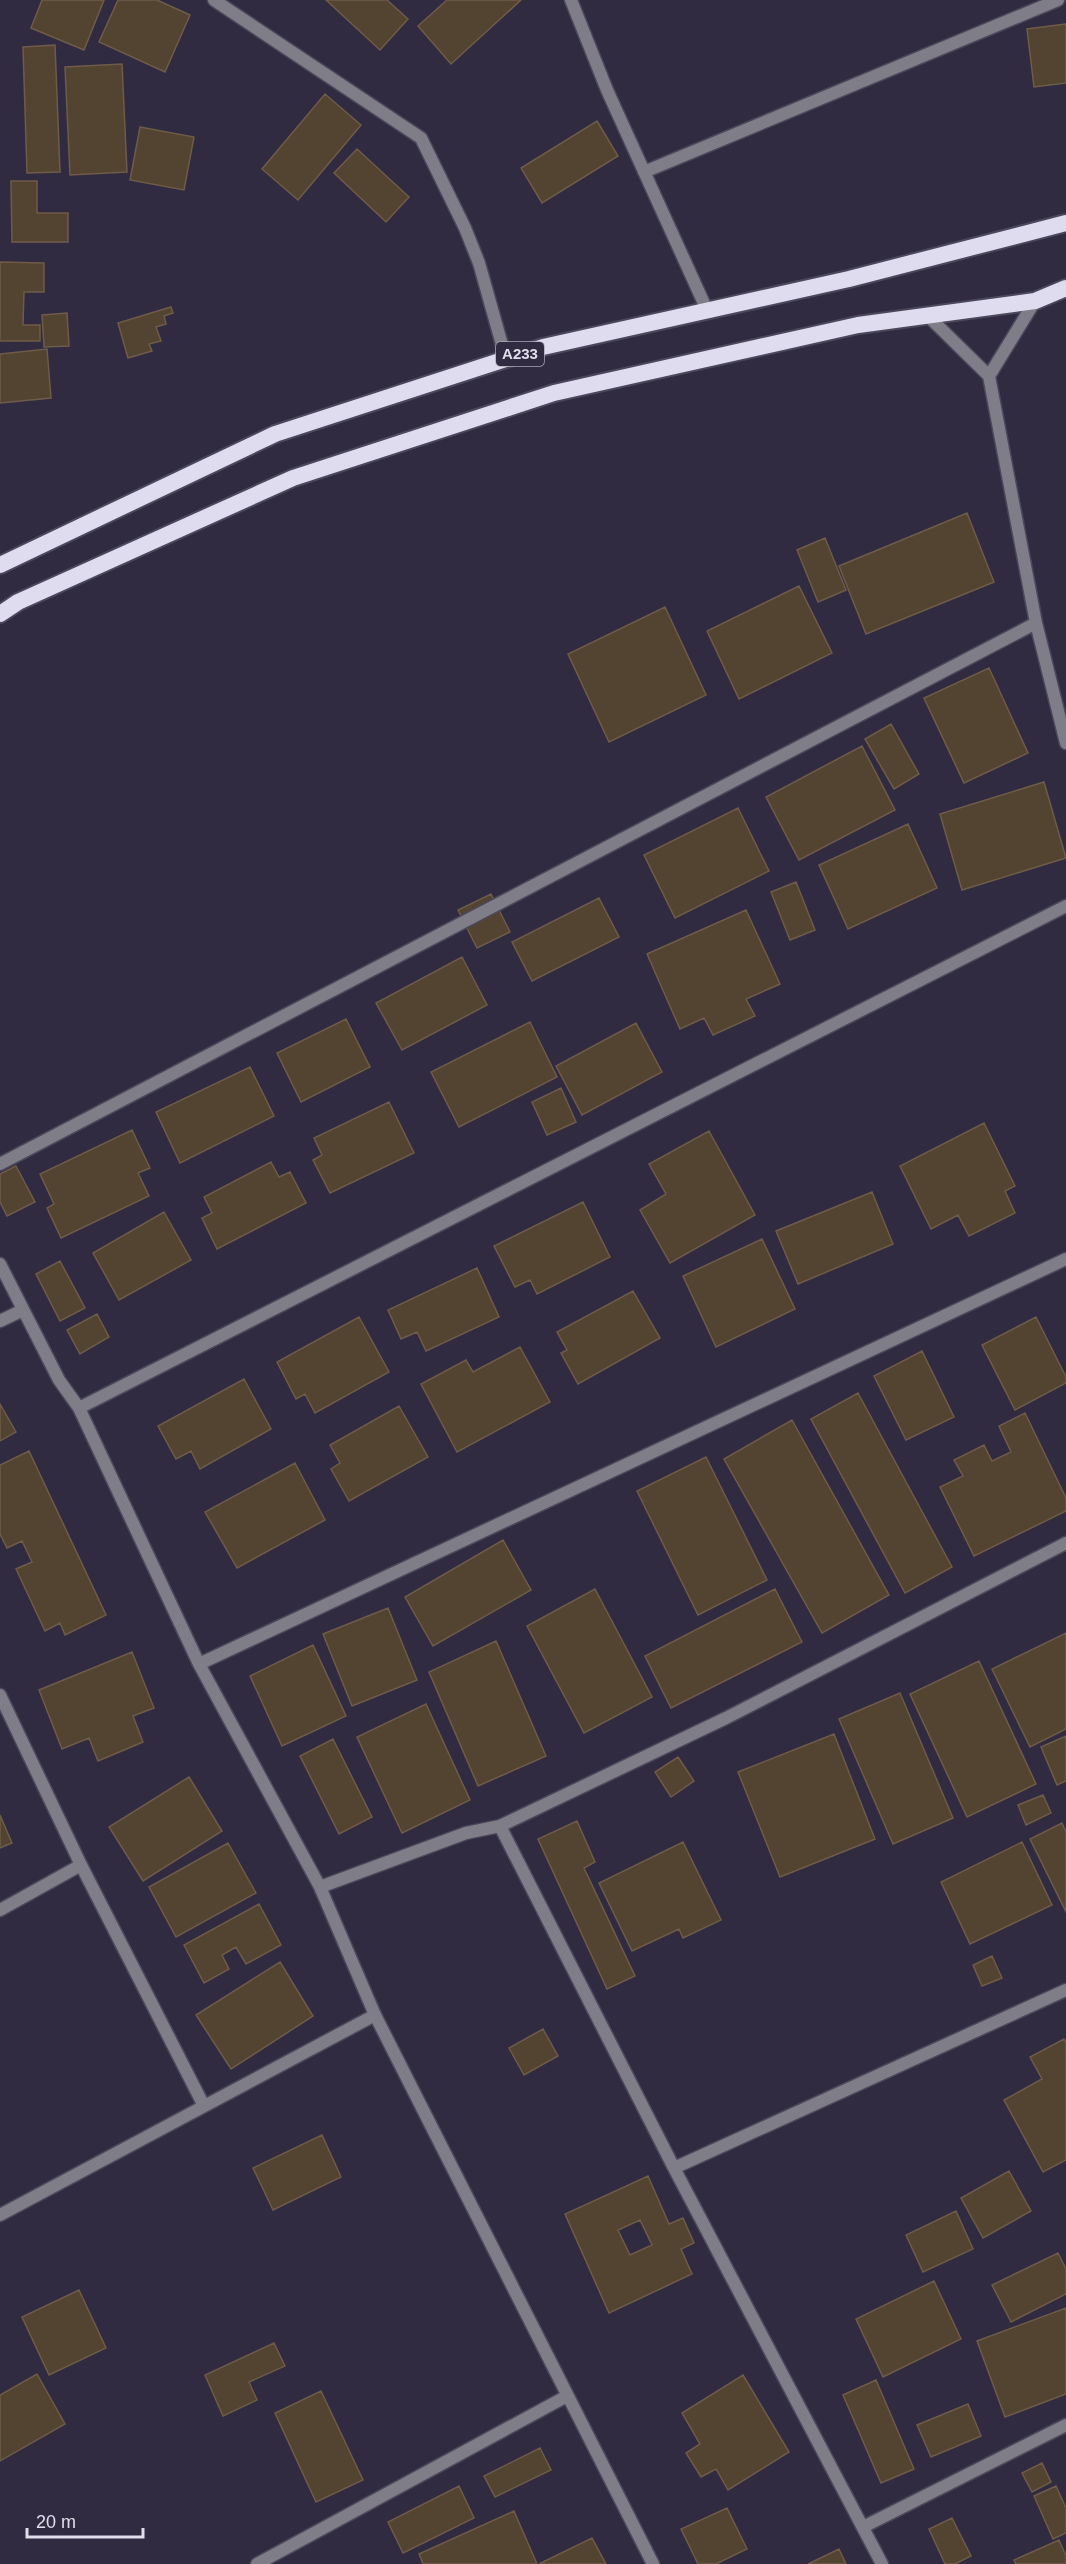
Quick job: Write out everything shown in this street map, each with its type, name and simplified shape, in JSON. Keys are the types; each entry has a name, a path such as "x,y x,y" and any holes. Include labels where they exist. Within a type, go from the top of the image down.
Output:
{"highway":[{"name":"A233","path":"0,565 275,434 543,347 849,279 1066,223"},
{"path":"0,614 18,602 293,478 554,393 858,326 1035,301 1066,288"}],"street":[{"path":"214,0 421,138 465,228 479,263 506,359"},
{"path":"571,0 607,90 708,310"},
{"path":"644,172 1058,0"},
{"path":"989,376 1035,301"},
{"path":"928,316 989,376 1036,623 1066,743"},
{"path":"0,1164 1036,623"},
{"path":"79,1407 1066,906"},
{"path":"199,1664 1066,1259"},
{"path":"0,1264 59,1380 79,1407 199,1664 320,1887 375,2015 653,2564"},
{"path":"0,1321 23,1310"},
{"path":"320,1887 466,1833 500,1826 726,1718 1066,1543"},
{"path":"0,1695 81,1865 204,2106"},
{"path":"500,1826 674,2168 882,2564"},
{"path":"0,1910 81,1865"},
{"path":"674,2168 1066,1989"},
{"path":"0,2216 375,2015"},
{"path":"257,2564 567,2396"},
{"path":"863,2527 1066,2425"}],"building":[{"path":"42,0 104,0 84,50 31,28"},
{"path":"118,0 157,0 190,15 165,72 99,42"},
{"path":"326,0 387,0 408,19 380,50"},
{"path":"447,0 521,0 451,64 418,26"},
{"path":"1066,24 1066,83 1034,87 1027,29"},
{"path":"55,45 60,172 27,173 23,47"},
{"path":"122,64 127,172 70,175 65,67"},
{"path":"325,94 361,125 298,200 262,169"},
{"path":"597,121 618,156 542,203 521,168"},
{"path":"140,127 194,137 184,190 130,180"},
{"path":"357,149 409,197 386,222 334,173"},
{"path":"11,181 37,181 37,213 68,213 68,242 12,242"},
{"path":"0,262 44,263 44,292 24,292 23,325 40,325 40,341 0,341"},
{"path":"171,307 173,313 164,316 166,324 156,327 161,341 149,344 152,351 128,358 118,323"},
{"path":"67,313 69,346 44,347 42,315"},
{"path":"47,349 51,398 0,403 0,354"},
{"path":"967,513 994,582 866,634 839,566"},
{"path":"825,538 846,590 818,602 797,550"},
{"path":"799,586 832,653 739,699 707,631"},
{"path":"665,607 706,695 609,742 568,654"},
{"path":"989,668 1028,753 964,783 924,698"},
{"path":"891,724 919,774 894,789 865,739"},
{"path":"862,746 895,810 799,860 766,797"},
{"path":"1044,782 1066,858 962,890 940,814"},
{"path":"738,808 769,871 675,918 644,855"},
{"path":"908,824 937,888 848,929 819,865"},
{"path":"796,882 815,930 790,940 771,892"},
{"path":"491,894 510,932 477,948 458,910"},
{"path":"599,898 619,937 532,981 512,942"},
{"path":"746,910 780,984 746,999 755,1016 713,1035 704,1018 680,1029 647,954"},
{"path":"462,957 487,1005 402,1050 376,1003"},
{"path":"346,1019 370,1067 301,1102 277,1053"},
{"path":"530,1022 557,1077 459,1127 431,1072"},
{"path":"636,1023 662,1072 582,1115 556,1066"},
{"path":"250,1067 274,1116 180,1163 156,1112"},
{"path":"561,1088 576,1122 547,1135 532,1102"},
{"path":"389,1102 414,1153 330,1193 313,1160 322,1155 314,1138"},
{"path":"984,1123 1015,1186 1005,1191 1015,1213 969,1236 958,1215 931,1229 900,1166"},
{"path":"132,1130 150,1168 138,1173 149,1196 61,1238 47,1208 54,1204 40,1174"},
{"path":"709,1131 755,1215 670,1263 640,1210 666,1194 649,1164"},
{"path":"271,1162 279,1177 290,1172 306,1203 217,1249 202,1218 212,1213 204,1197"},
{"path":"16,1166 35,1202 7,1216 0,1202 0,1174"},
{"path":"872,1192 893,1244 798,1284 776,1231"},
{"path":"583,1202 610,1257 537,1294 530,1280 515,1287 494,1246"},
{"path":"164,1212 191,1260 119,1300 93,1253"},
{"path":"762,1239 795,1309 716,1347 683,1276"},
{"path":"60,1261 85,1308 60,1321 36,1274"},
{"path":"477,1268 499,1317 426,1351 417,1332 401,1339 388,1310"},
{"path":"633,1291 660,1338 578,1384 561,1353 567,1350 557,1332"},
{"path":"97,1314 109,1337 80,1354 67,1330"},
{"path":"359,1317 389,1372 315,1413 305,1394 296,1399 277,1362"},
{"path":"1036,1317 1066,1377 1066,1383 1015,1410 982,1345"},
{"path":"520,1347 550,1402 457,1452 421,1384 466,1360 473,1372"},
{"path":"922,1351 954,1417 906,1440 874,1376"},
{"path":"244,1379 271,1429 200,1469 191,1451 176,1459 158,1426"},
{"path":"858,1393 952,1567 905,1593 811,1419"},
{"path":"0,1404 16,1432 0,1441"},
{"path":"399,1406 428,1457 349,1501 331,1469 340,1463 330,1445"},
{"path":"1025,1413 1066,1498 1066,1511 974,1556 940,1487 963,1476 954,1460 984,1445 992,1461 1011,1452 999,1426"},
{"path":"792,1420 889,1595 822,1633 724,1459"},
{"path":"29,1451 106,1615 65,1635 60,1623 45,1631 16,1569 32,1562 22,1541 7,1548 0,1534 0,1465"},
{"path":"706,1457 767,1580 698,1615 637,1491"},
{"path":"295,1463 325,1520 237,1568 205,1512"},
{"path":"503,1540 531,1590 433,1646 405,1597"},
{"path":"595,1589 652,1697 584,1733 527,1626"},
{"path":"775,1589 802,1642 671,1708 645,1656"},
{"path":"388,1608 417,1680 352,1706 323,1634"},
{"path":"1066,1633 1066,1729 1030,1747 992,1669"},
{"path":"496,1641 546,1756 478,1786 429,1672"},
{"path":"313,1645 346,1716 282,1746 250,1676"},
{"path":"132,1652 154,1708 133,1716 143,1742 98,1761 89,1738 62,1749 39,1690"},
{"path":"979,1661 1036,1784 967,1817 910,1694"},
{"path":"900,1693 953,1818 893,1844 839,1719"},
{"path":"426,1704 470,1800 402,1833 357,1737"},
{"path":"834,1734 875,1839 780,1877 738,1772"},
{"path":"1066,1736 1066,1781 1057,1785 1041,1747"},
{"path":"333,1739 372,1817 339,1834 300,1756"},
{"path":"678,1757 694,1781 671,1797 655,1772"},
{"path":"189,1777 222,1831 143,1881 109,1827"},
{"path":"1043,1795 1051,1813 1026,1825 1018,1805"},
{"path":"0,1815 12,1843 0,1848"},
{"path":"577,1821 595,1862 584,1868 635,1976 607,1989 538,1839"},
{"path":"1062,1823 1066,1832 1066,1912 1030,1839"},
{"path":"683,1842 721,1920 683,1938 679,1929 632,1951 599,1883"},
{"path":"1022,1842 1052,1905 970,1944 941,1882"},
{"path":"228,1843 256,1893 176,1937 149,1887"},
{"path":"259,1904 281,1945 246,1964 236,1947 222,1955 229,1969 204,1983 184,1945"},
{"path":"992,1956 1002,1978 982,1986 973,1965"},
{"path":"280,1962 313,2016 231,2069 196,2015"},
{"path":"543,2029 558,2056 524,2075 509,2048"},
{"path":"1064,2039 1066,2043 1066,2160 1043,2172 1004,2100 1042,2079 1030,2057"},
{"path":"322,2135 341,2177 273,2210 253,2168"},
{"path":"1009,2171 1031,2211 983,2238 961,2198"},
{"path":"648,2176 669,2224 683,2218 694,2243 681,2249 692,2274 609,2313 565,2214","holes":["640,2220 652,2245 630,2255 618,2230"]},
{"path":"956,2211 973,2249 923,2272 906,2235"},
{"path":"1058,2253 1066,2269 1066,2294 1011,2322 992,2285"},
{"path":"934,2281 961,2339 883,2377 856,2319"},
{"path":"79,2290 106,2348 49,2375 22,2317"},
{"path":"1066,2308 1066,2394 1005,2417 977,2341"},
{"path":"274,2343 285,2366 249,2382 257,2400 223,2416 205,2375"},
{"path":"37,2374 65,2424 0,2461 0,2395"},
{"path":"743,2375 789,2452 728,2490 716,2469 701,2477 686,2453 700,2444 682,2413"},
{"path":"876,2380 914,2469 881,2483 843,2395"},
{"path":"321,2391 363,2480 316,2502 275,2413"},
{"path":"968,2404 981,2436 931,2457 917,2425"},
{"path":"540,2448 551,2470 495,2497 484,2476"},
{"path":"1042,2463 1051,2482 1032,2492 1022,2473"},
{"path":"459,2486 474,2518 403,2553 388,2522"},
{"path":"1056,2486 1066,2508 1066,2533 1053,2539 1034,2496"},
{"path":"727,2508 747,2549 716,2564 698,2564 681,2529"},
{"path":"514,2511 537,2564 423,2564 419,2554"},
{"path":"952,2518 971,2556 955,2564 945,2564 929,2529"},
{"path":"592,2538 606,2564 539,2564"},
{"path":"1059,2540 1066,2556 1066,2564 1016,2564 1014,2560"},
{"path":"839,2549 846,2564 808,2564"}]}
